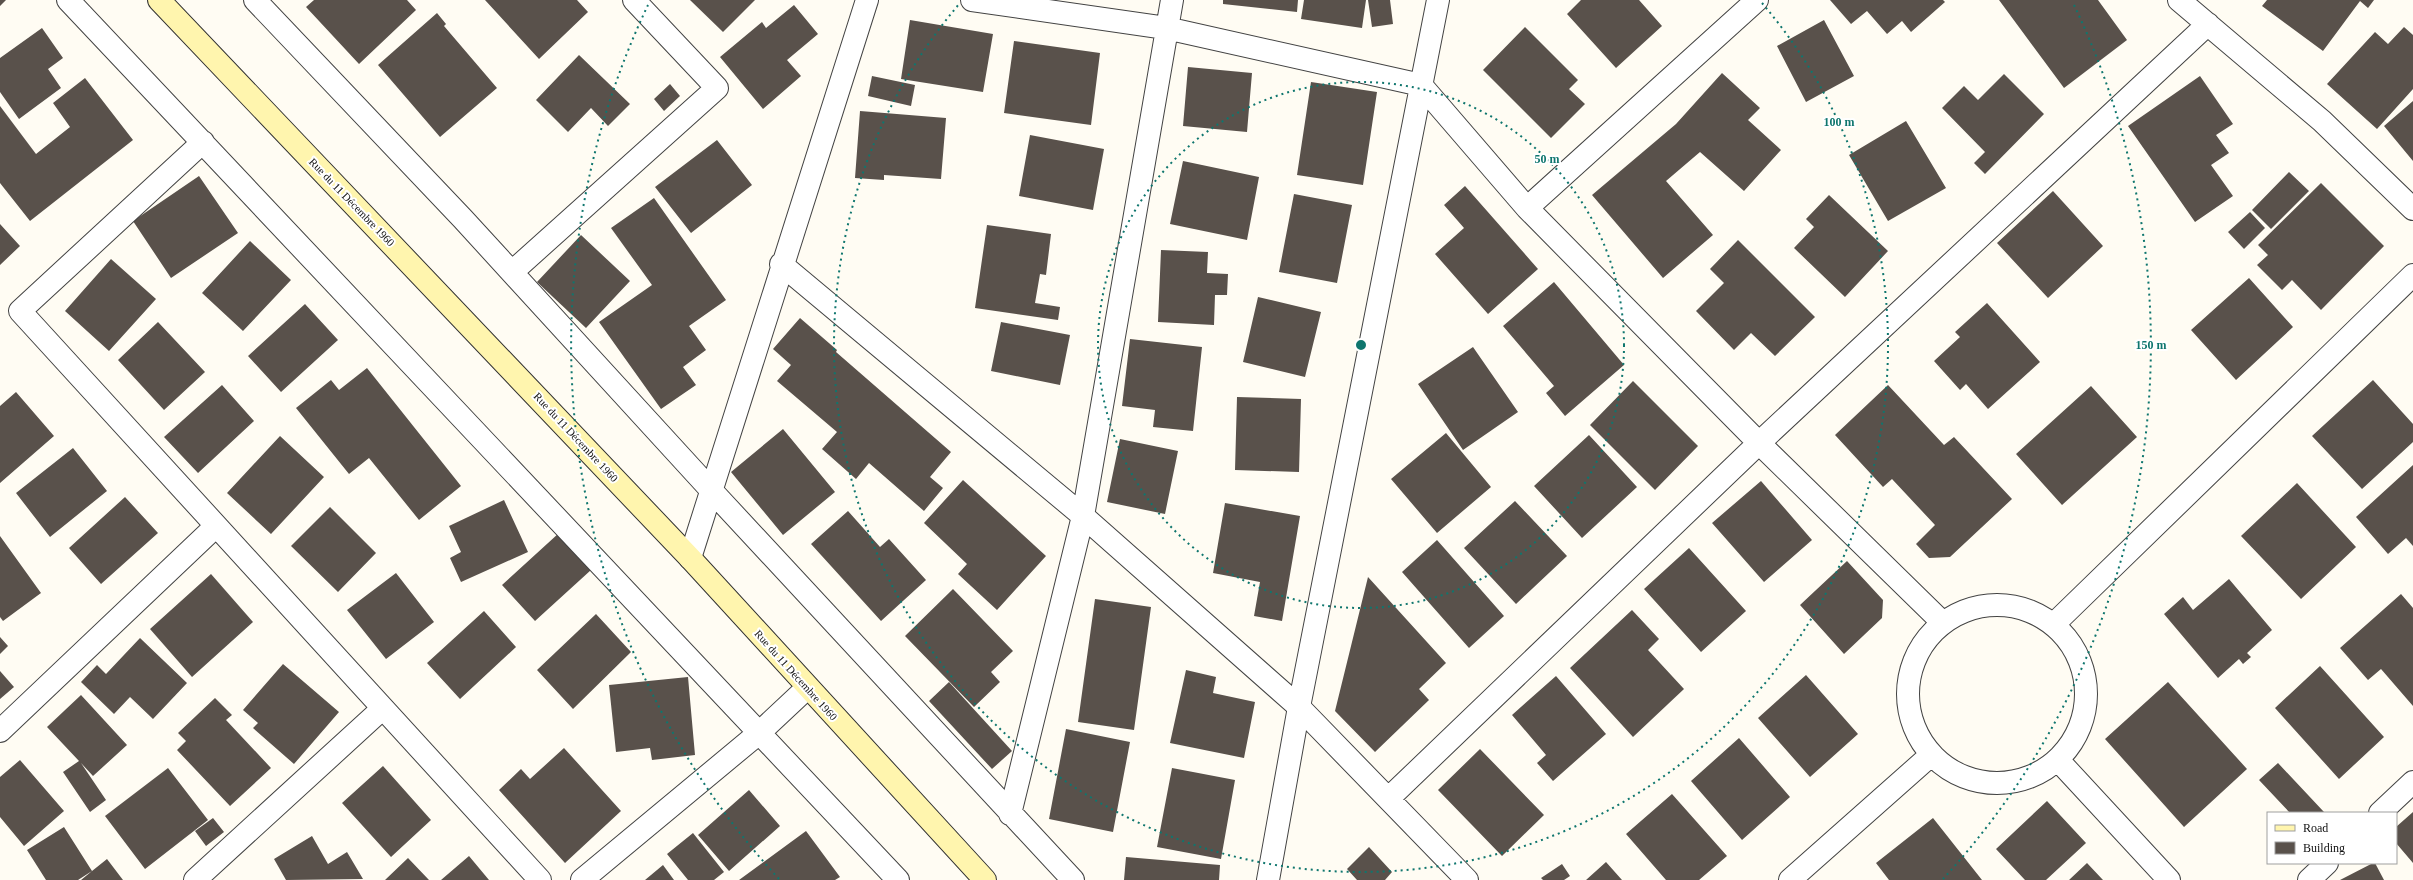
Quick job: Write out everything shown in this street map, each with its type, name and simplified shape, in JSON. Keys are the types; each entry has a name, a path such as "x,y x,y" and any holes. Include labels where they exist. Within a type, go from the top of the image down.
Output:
{"main road":[{"name":"Rue du 11 Décembre 1960","path":"159,0 690,558 807,688 986,880"}],"street":[{"path":"68,0 898,880"},
{"path":"256,0 512,272 711,490 1010,814 1073,880"},
{"path":"512,272 717,88 634,0"},
{"path":"690,558 781,264 867,0"},
{"path":"972,0 1166,28 1421,85 1527,208 1758,443 1943,623"},
{"path":"1010,814 1082,516 1172,0"},
{"path":"1268,880 1299,707 1438,0"},
{"path":"1527,208 1757,0"},
{"path":"2179,0 2322,121 2413,209"},
{"path":"1389,798 1758,443 2208,24"},
{"path":"203,142 20,312 540,880"},
{"path":"781,264 1082,516 1299,707 1467,880"},
{"path":"2054,624 2413,275"},
{"path":"0,731 216,526"},
{"path":"1999,604 2028,610 2054,624 2074,648 2085,676 2087,707 2077,736 2058,760 2035,776 2008,784 1980,782 1953,772 1931,755 1917,734 1911,717 1908,686 1914,662 1925,640 1943,623 1970,609 1999,604"},
{"path":"582,880 759,733 807,688"},
{"path":"194,880 382,709"},
{"path":"1790,880 1931,755"},
{"path":"2058,760 2169,880"},
{"path":"2381,812 2413,782"},
{"path":"2309,880 2326,864"}],"building":[{"path":"0,0 6,0 0,6"},
{"path":"314,0 407,0 416,10 359,64 306,7"},
{"path":"485,0 577,0 588,12 539,59"},
{"path":"690,0 755,0 723,32"},
{"path":"1223,0 1298,0 1297,12 1223,4"},
{"path":"1304,0 1366,0 1362,28 1301,19"},
{"path":"1368,0 1390,0 1393,24 1372,27"},
{"path":"1581,0 1639,0 1662,26 1616,68 1567,14"},
{"path":"1830,0 1943,0 1945,2 1911,32 1902,21 1887,34 1867,11 1851,24"},
{"path":"1999,0 2098,0 2127,40 2064,88"},
{"path":"2267,0 2374,0 2368,8 2360,1 2323,51 2262,6"},
{"path":"794,5 818,34 787,60 801,76 763,109 720,57 762,22 766,28"},
{"path":"437,13 446,24 444,26 497,88 440,137 378,65"},
{"path":"910,20 993,34 983,92 901,79"},
{"path":"1824,20 1854,76 1806,102 1777,46"},
{"path":"1525,27 1578,80 1569,89 1585,104 1551,138 1483,70"},
{"path":"2404,27 2413,35 2413,89 2377,129 2327,84 2375,32 2388,44"},
{"path":"42,28 63,58 48,69 61,88 19,119 0,92 0,58"},
{"path":"1014,41 1100,53 1091,125 1004,113"},
{"path":"579,55 630,104 608,126 591,108 568,132 536,100"},
{"path":"1188,67 1252,73 1247,132 1183,126"},
{"path":"1722,73 1760,108 1748,120 1781,150 1744,191 1700,152 1666,181 1713,235 1663,278 1592,195 1676,124"},
{"path":"2004,74 2044,114 1985,174 1974,163 1985,152 1942,108 1964,86 1978,100"},
{"path":"872,76 915,85 911,106 868,96"},
{"path":"2200,76 2233,124 2216,135 2229,153 2211,165 2233,196 2195,222 2128,126"},
{"path":"85,78 133,140 30,221 0,183 0,106 36,154 70,127 53,103"},
{"path":"1311,82 1377,92 1363,185 1297,175"},
{"path":"670,84 680,96 664,111 654,99"},
{"path":"2413,101 2413,161 2384,126"},
{"path":"860,111 946,118 941,179 884,175 884,180 855,178"},
{"path":"1906,121 1946,188 1888,221 1849,155"},
{"path":"1030,135 1104,149 1093,210 1019,196"},
{"path":"717,140 752,185 691,233 655,187"},
{"path":"1183,161 1259,177 1247,240 1170,224"},
{"path":"2289,172 2309,191 2271,229 2252,210"},
{"path":"199,176 238,233 171,278 133,221"},
{"path":"2321,183 2384,246 2321,310 2292,280 2282,290 2257,265 2268,255 2258,245"},
{"path":"1465,186 1538,269 1488,314 1435,254 1464,228 1444,205"},
{"path":"2053,191 2103,246 2048,298 1997,243"},
{"path":"1294,194 1352,205 1337,283 1279,272"},
{"path":"1829,195 1888,251 1845,297 1794,248 1814,227 1806,219"},
{"path":"654,198 726,300 689,326 706,350 683,367 696,385 661,409 599,322 652,285 611,228"},
{"path":"2250,212 2265,228 2244,249 2228,232"},
{"path":"0,224 20,246 0,265"},
{"path":"987,225 1051,234 1046,275 1040,274 1035,303 1060,307 1058,320 975,308"},
{"path":"581,235 630,281 586,328 537,282"},
{"path":"1738,240 1815,317 1775,356 1751,333 1734,350 1696,311 1724,283 1710,269"},
{"path":"250,241 291,280 243,331 202,293"},
{"path":"1161,250 1208,252 1207,273 1228,274 1227,295 1215,295 1214,325 1158,322"},
{"path":"111,259 156,299 109,351 65,311"},
{"path":"2249,278 2293,327 2236,380 2191,330"},
{"path":"1554,282 1624,365 1565,416 1546,393 1554,386 1503,326"},
{"path":"1258,297 1321,312 1305,377 1243,362"},
{"path":"1987,303 2040,362 1988,409 1966,384 1960,390 1934,361 1960,337 1955,332"},
{"path":"305,304 338,340 281,392 248,356"},
{"path":"800,318 837,350 836,352 951,452 930,477 943,488 924,511 869,463 856,479 822,449 837,432 777,381 791,365 773,349"},
{"path":"158,322 205,372 164,410 118,360"},
{"path":"1001,322 1070,335 1060,385 991,371"},
{"path":"1130,339 1202,347 1193,431 1153,427 1155,410 1122,406"},
{"path":"1473,347 1518,412 1463,450 1418,384"},
{"path":"367,368 461,486 419,520 369,458 349,474 296,408 331,380 339,390"},
{"path":"2373,380 2413,424 2413,442 2362,489 2312,436"},
{"path":"1633,381 1698,446 1655,490 1590,425"},
{"path":"222,385 254,421 198,473 164,437"},
{"path":"1888,385 1944,445 1954,437 2012,499 1950,557 1929,558 1916,544 1935,525 1892,479 1883,487 1835,435"},
{"path":"2091,386 2137,437 2062,505 2016,454"},
{"path":"16,392 54,436 0,483 0,406"},
{"path":"1237,397 1301,399 1299,472 1235,470"},
{"path":"783,429 835,492 783,535 731,472"},
{"path":"1446,433 1491,487 1437,533 1391,479"},
{"path":"1589,435 1637,487 1582,538 1534,486"},
{"path":"280,436 324,477 271,534 227,493"},
{"path":"1120,439 1178,451 1165,514 1107,502"},
{"path":"73,448 107,491 50,537 16,493"},
{"path":"2413,465 2413,546 2406,538 2388,554 2356,517"},
{"path":"963,480 1046,556 997,610 958,574 967,564 924,523"},
{"path":"1761,481 1812,540 1764,582 1712,523"},
{"path":"2297,483 2356,547 2301,599 2241,536"},
{"path":"125,497 158,533 101,584 69,548"},
{"path":"504,500 528,552 461,582 450,558 461,552 449,526"},
{"path":"1515,501 1567,556 1516,604 1464,548"},
{"path":"1225,503 1300,516 1282,621 1254,616 1260,582 1213,573"},
{"path":"330,507 376,553 338,592 291,546"},
{"path":"848,511 880,547 889,539 926,580 881,621 811,544"},
{"path":"559,533 591,570 535,621 502,585"},
{"path":"0,536 41,593 3,621 0,617"},
{"path":"1437,540 1504,616 1469,648 1402,572"},
{"path":"1689,548 1746,611 1701,652 1644,589"},
{"path":"1847,561 1883,600 1882,618 1844,654 1800,605"},
{"path":"396,573 434,622 386,659 347,610"},
{"path":"211,574 253,622 192,677 150,629"},
{"path":"1368,577 1446,663 1419,689 1429,700 1375,752 1335,711"},
{"path":"2229,579 2272,630 2247,653 2251,657 2243,664 2239,659 2218,678 2164,614 2183,597 2193,610"},
{"path":"953,589 1013,651 991,672 1000,682 974,707 905,636"},
{"path":"2401,594 2413,608 2413,706 2381,669 2368,680 2340,648"},
{"path":"1095,599 1151,607 1134,730 1078,722"},
{"path":"1632,610 1659,639 1648,650 1684,689 1633,737 1570,668"},
{"path":"484,611 516,647 460,699 427,663"},
{"path":"596,614 631,652 573,709 537,670"},
{"path":"0,637 8,646 0,654"},
{"path":"140,638 187,683 153,719 130,697 114,714 81,682 97,665 106,674"},
{"path":"283,664 339,712 294,764 253,728 258,723 243,710"},
{"path":"2320,666 2384,737 2339,779 2275,708"},
{"path":"1186,670 1216,677 1213,693 1255,702 1244,758 1170,743"},
{"path":"0,671 14,687 0,699"},
{"path":"1806,675 1858,734 1810,777 1758,718"},
{"path":"1556,676 1606,734 1553,781 1537,763 1546,755 1512,715"},
{"path":"688,677 695,755 652,760 650,748 616,752 609,685"},
{"path":"949,682 1012,751 992,769 929,701"},
{"path":"2168,682 2247,769 2184,827 2105,739"},
{"path":"81,695 127,745 93,776 81,763 106,800 90,812 63,772 79,761 47,727"},
{"path":"215,698 232,715 226,720 271,768 230,806 177,750 186,741 178,733"},
{"path":"1066,729 1130,742 1113,832 1049,819"},
{"path":"1739,738 1790,797 1742,840 1691,781"},
{"path":"564,748 621,811 565,863 499,790 521,769 530,779"},
{"path":"1480,749 1544,815 1502,856 1438,790"},
{"path":"20,760 64,811 24,846 0,817 0,777"},
{"path":"2278,763 2324,812 2289,812 2259,780"},
{"path":"383,766 431,820 391,857 342,803"},
{"path":"168,768 208,820 145,869 105,816"},
{"path":"1172,768 1235,780 1221,859 1157,847"},
{"path":"749,790 780,826 729,871 698,835"},
{"path":"1672,794 1727,856 1699,880 1666,880 1626,834"},
{"path":"2047,801 2086,843 2046,880 2025,880 1996,849"},
{"path":"2413,812 2413,863 2397,844 2397,826"},
{"path":"213,818 224,832 206,846 195,831"},
{"path":"1933,818 1982,880 1889,880 1876,863"},
{"path":"64,827 92,871 78,880 46,880 27,850"},
{"path":"806,831 840,877 835,880 739,880"},
{"path":"693,833 724,872 714,880 688,880 667,854"},
{"path":"312,836 328,864 347,852 363,879 286,880 274,859"},
{"path":"1369,847 1392,872 1385,880 1357,880 1347,869"},
{"path":"469,856 489,880 441,880"},
{"path":"1126,857 1220,865 1219,880 1124,880"},
{"path":"408,858 429,880 385,880"},
{"path":"107,859 123,880 81,880 92,871"},
{"path":"1606,862 1622,880 1586,880"},
{"path":"2087,863 2103,880 2069,880"},
{"path":"1562,864 1570,876 1564,880 1543,880 1541,878"},
{"path":"2371,864 2376,864 2384,880 2340,880"},
{"path":"663,865 674,880 645,880"}]}
